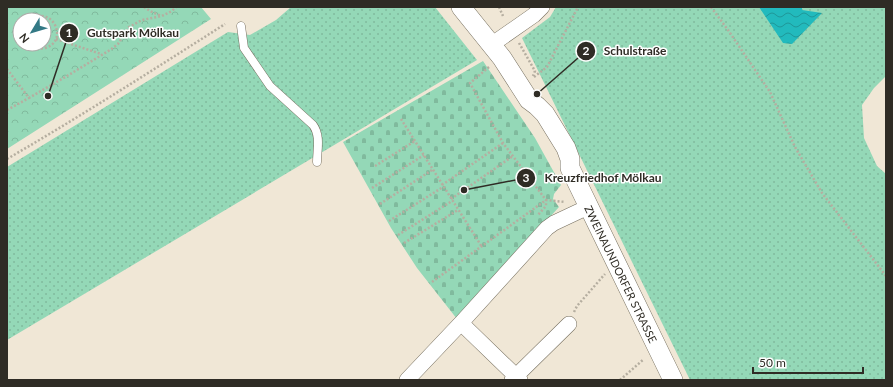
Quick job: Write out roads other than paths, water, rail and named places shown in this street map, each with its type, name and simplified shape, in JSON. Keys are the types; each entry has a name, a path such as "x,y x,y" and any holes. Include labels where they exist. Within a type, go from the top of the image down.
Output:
{"street":[{"name":"ZWEINAUNDORFER STRASSE","path":"461,7 509,69 529,100 530,111 542,133 562,162 570,168 588,208 674,380"},
{"path":"491,45 534,16 542,7"},
{"path":"407,380 462,323 547,228 554,223 588,208"},
{"path":"462,323 516,378 569,324"}],"lane":[{"path":"241,26 244,48 270,86 316,129 318,134 317,162"}],"water":[{"path":"759,7 802,7 802,10 822,13 792,44 783,43"}],"place":[{"name":"Schulstraße","path":"537,94"},
{"name":"Gutspark Mölkau","path":"48,96"},
{"name":"Kreuzfriedhof Mölkau","path":"464,190"}]}
